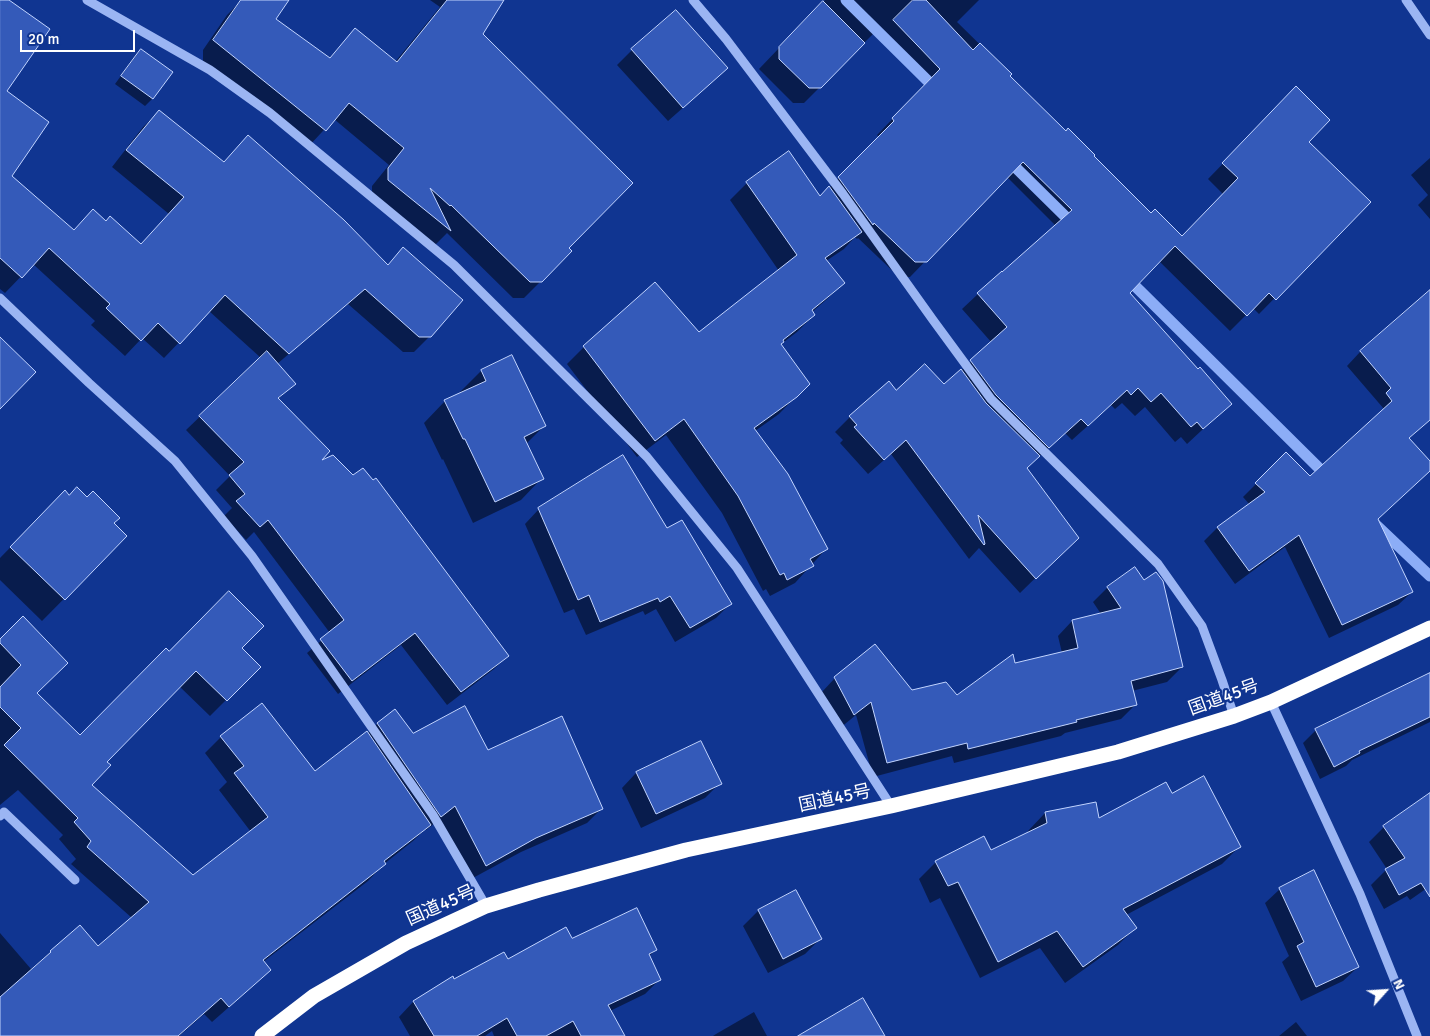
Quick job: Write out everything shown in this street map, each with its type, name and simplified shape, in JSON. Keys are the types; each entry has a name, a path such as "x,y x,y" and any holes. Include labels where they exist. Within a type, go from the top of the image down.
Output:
{"highway":[{"name":"国道45号","path":"262,1036 314,996 397,948 486,906 686,850 891,806 1118,752 1234,716 1271,702 1430,628"}],"street":[{"path":"87,0 210,70 270,113 454,265 648,457 737,568 891,806"},
{"path":"693,0 726,39 838,187 992,399 1158,564 1202,626 1234,716"},
{"path":"1406,0 1430,36"},
{"path":"0,298 89,383 175,461 252,556 433,815 486,906"},
{"path":"1271,702 1360,894 1417,1036"},
{"path":"0,816 4,812 75,880"}],"building":[{"path":"0,0 9,0 50,29 7,91 49,122 12,176 74,230 93,209 106,221 110,216 141,244 184,197 126,150 159,110 224,162 248,135 344,220 388,265 403,247 463,300 431,337 419,337 365,289 289,354 225,295 180,344 158,323 141,341 106,308 110,304 49,248 22,278 0,258"},
{"path":"241,0 289,0 276,19 330,58 355,28 397,62 447,0 504,0 483,34 633,183 569,248 572,251 542,282 530,282 451,205 430,188 451,231 388,180 388,168 404,148 349,103 326,131 213,40"},
{"path":"913,0 926,0 973,50 980,43 1012,74 1010,76 1066,131 1068,128 1151,213 1155,209 1182,236 1238,178 1222,163 1296,86 1330,120 1309,142 1371,202 1276,300 1269,293 1247,316 1175,246 1130,293 1232,404 1203,429 1197,422 1191,427 1161,393 1151,402 1138,388 1131,395 1127,390 1088,426 1081,419 1049,448 996,395 970,360 1007,327 977,293 1072,210 1023,162 927,262 915,262 874,223 873,225 838,177 894,121 892,118 940,69 893,20"},
{"path":"823,1 865,43 821,88 809,88 779,59 779,47"},
{"path":"676,10 728,68 683,108 631,49"},
{"path":"141,49 173,72 153,99 121,76"},
{"path":"789,151 820,196 829,186 862,232 825,258 845,283 812,310 815,315 783,340 784,342 781,344 810,384 797,397 754,428 788,474 828,549 810,559 814,566 787,580 784,573 780,575 738,496 684,419 655,441 583,346 655,282 699,332 797,255 746,182"},
{"path":"1430,290 1430,420 1409,438 1430,461 1430,471 1378,519 1413,592 1342,625 1299,535 1249,571 1217,527 1265,492 1255,483 1286,452 1310,476 1392,401 1386,393 1391,388 1360,351"},
{"path":"0,337 36,372 0,409"},
{"path":"267,351 296,384 278,398 330,451 322,460 333,455 353,475 363,468 373,480 376,478 509,656 461,692 415,633 352,681 320,639 344,620 268,520 260,527 236,501 245,494 229,475 244,462 199,416"},
{"path":"512,355 546,426 524,437 544,479 495,502 444,400 486,381 481,370"},
{"path":"925,364 944,384 961,369 986,403 1040,456 1027,468 1079,538 1036,579 978,515 984,545 906,440 884,460 854,427 857,425 849,416 889,381 896,390"},
{"path":"623,455 667,528 682,520 732,604 690,628 670,596 660,602 658,598 600,622 589,595 578,600 538,508"},
{"path":"77,487 87,497 93,491 120,518 114,523 127,536 65,600 10,547 65,490 69,495"},
{"path":"1135,567 1144,580 1156,572 1163,581 1183,667 1131,681 1137,705 968,749 967,743 887,763 871,702 854,715 834,677 875,644 912,690 946,682 957,695 1013,654 1015,663 1078,648 1072,620 1121,608 1107,587"},
{"path":"229,591 264,626 242,648 261,667 227,701 196,671 107,762 111,765 92,785 193,875 268,817 234,773 244,766 220,736 262,703 315,771 367,731 431,825 384,861 386,864 263,960 271,970 229,1007 221,998 178,1036 0,1036 0,997 50,951 80,925 98,946 149,902 87,847 91,841 74,822 78,818 4,745 21,728 0,707 0,687 21,665 0,643 0,639 23,616 68,663 37,693 80,735 166,648 169,651"},
{"path":"1430,673 1430,717 1359,751 1360,753 1334,767 1315,729"},
{"path":"465,706 488,750 562,716 603,809 536,838 486,866 455,806 441,817 377,723 395,709 413,733"},
{"path":"701,741 722,784 656,814 636,772"},
{"path":"1204,776 1241,847 1123,909 1137,928 1083,967 1057,931 998,962 958,882 948,886 935,861 984,836 991,850 1047,823 1045,812 1096,802 1099,818 1166,782 1172,793"},
{"path":"1430,793 1430,897 1421,883 1399,895 1385,869 1405,858 1383,826"},
{"path":"1314,870 1359,967 1316,987 1297,946 1304,942 1279,888"},
{"path":"796,890 822,939 783,959 758,910"},
{"path":"637,908 657,950 649,954 661,980 608,1005 625,1036 581,1036 573,1021 546,1036 517,1036 507,1018 477,1036 434,1036 413,1001 453,976 454,979 504,952 508,959 566,927 572,938"},
{"path":"863,998 885,1036 798,1036"}],"waterway":[{"path":"846,0 939,92"},
{"path":"1007,159 1076,227"},
{"path":"1126,277 1330,479"},
{"path":"1373,522 1430,576"}]}
